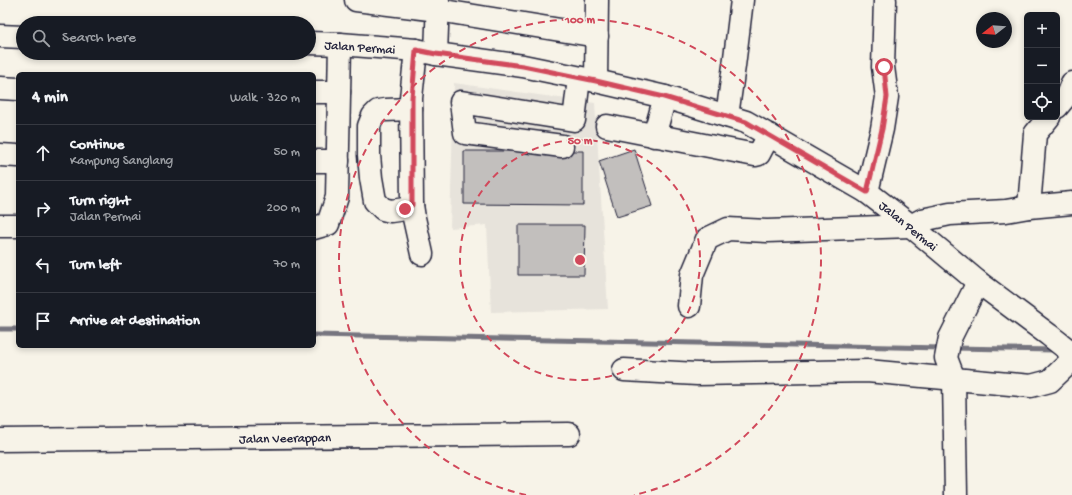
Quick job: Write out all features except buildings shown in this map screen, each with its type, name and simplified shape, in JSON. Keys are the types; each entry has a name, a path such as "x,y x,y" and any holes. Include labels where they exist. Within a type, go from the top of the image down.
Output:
{"street":[{"path":"356,0 438,5 597,36"},
{"path":"562,146 465,133 461,102 574,120 588,79 597,36 597,0"},
{"path":"727,116 742,0"},
{"path":"867,192 882,129 887,97 884,67 885,0"},
{"path":"422,254 412,205 412,98 438,5"},
{"path":"0,36 16,37"},
{"name":"Jalan Permai","path":"316,43 426,52 523,66 588,79 664,97 746,122 867,192 911,226 978,282 1072,353"},
{"path":"321,226 337,197 340,44"},
{"path":"1060,103 1067,95 1072,82"},
{"path":"0,88 16,89"},
{"path":"316,92 339,92"},
{"path":"654,136 664,97"},
{"path":"412,109 378,111 373,116 369,126 369,155 375,201 383,209 391,211 405,209 412,205"},
{"path":"1029,206 1035,134 1047,120"},
{"path":"607,126 755,155 759,154 769,135"},
{"path":"0,156 16,156"},
{"path":"316,161 338,161"},
{"path":"689,306 692,275 707,239 728,229 767,231 911,226 922,220 950,214 1006,211 1029,206 1072,203"},
{"path":"0,226 16,226"},
{"path":"956,495 954,379 948,348 978,282"},
{"path":"624,370 697,374 867,371 1031,386 1050,381 1072,360"},
{"name":"Jalan Veerappan","path":"0,440 569,434"}],"shaded area":[{"path":"454,83 595,103 608,309 491,312 487,225 450,228"}],"waterway":[{"path":"0,329 16,329"},
{"path":"316,335 943,348"},
{"path":"953,348 1055,350"}],"route":[{"path":"405,209 412,205 412,98 416,50 523,66 596,81 664,97 746,122 867,192 882,129 887,97 884,67"}]}
